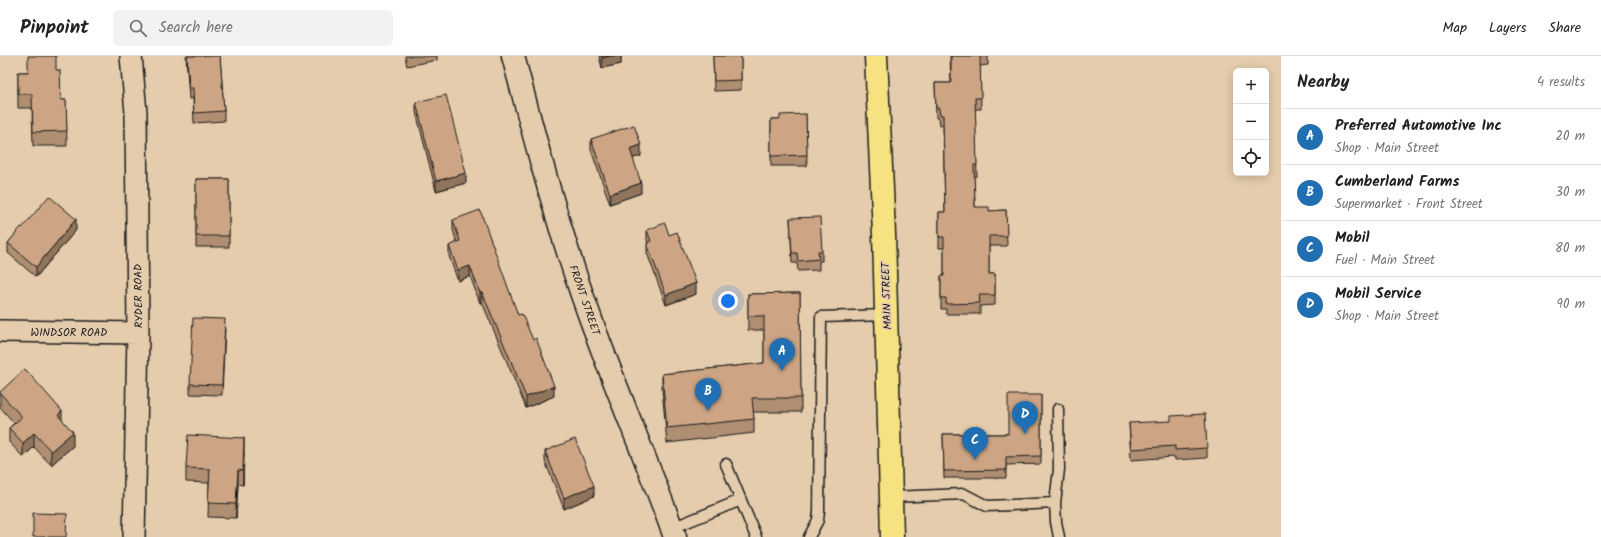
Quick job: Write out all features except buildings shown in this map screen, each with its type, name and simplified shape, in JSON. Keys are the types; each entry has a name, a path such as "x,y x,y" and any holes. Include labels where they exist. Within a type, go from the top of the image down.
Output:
{"main road":[{"name":"MAIN STREET","path":"876,56 883,189 892,537"}],"street":[{"name":"RYDER ROAD","path":"131,56 136,113 138,332 134,537"},
{"name":"FRONT STREET","path":"513,56 544,172 578,283 609,369 673,532"},
{"name":"WINDSOR ROAD","path":"0,331 138,332"}],"lane":[{"path":"810,537 818,520 819,511 821,317 887,315"},
{"path":"1058,410 1059,469 1056,522 1060,537"},
{"path":"726,464 756,537"},
{"path":"891,497 964,494 987,506 1056,503"},
{"path":"673,532 741,500"}],"place":[{"name":"Preferred Automotive Inc","path":"782,371"},
{"name":"Cumberland Farms","path":"708,411"},
{"name":"Mobil Service","path":"1025,434"},
{"name":"Mobil","path":"975,460"}]}
